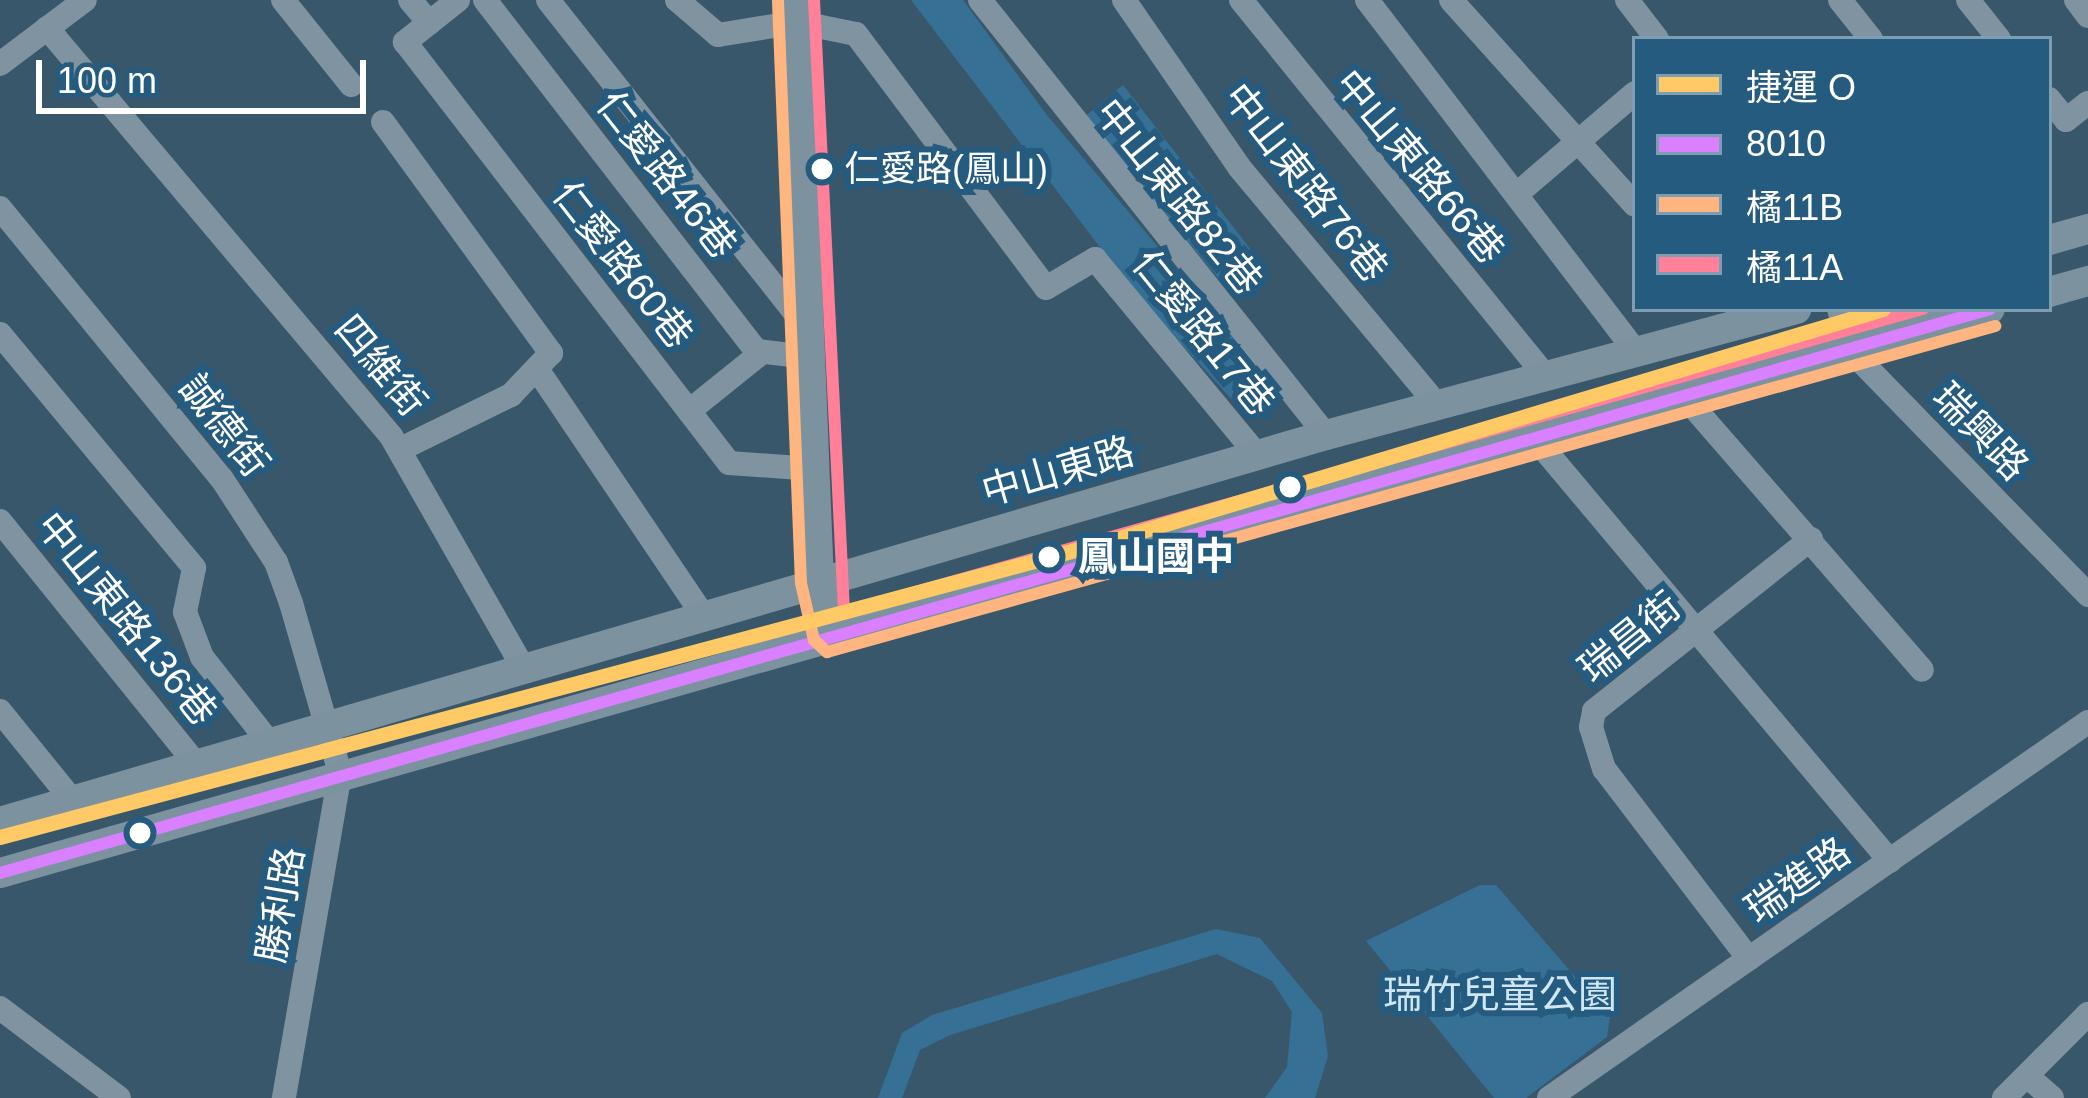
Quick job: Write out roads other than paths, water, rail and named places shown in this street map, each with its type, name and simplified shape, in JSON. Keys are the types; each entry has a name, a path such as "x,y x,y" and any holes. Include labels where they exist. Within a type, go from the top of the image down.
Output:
{"main road":[{"path":"797,11 819,582 831,634"},
{"path":"2052,239 2088,229"},
{"path":"2052,291 2088,281"},
{"path":"0,873 1980,312"},
{"name":"中山東路","path":"0,822 1326,435 1636,352 1740,315"}],"street":[{"path":"0,64 85,0"},
{"path":"283,0 351,85"},
{"path":"410,0 429,23 458,0"},
{"name":"仁愛路46巷","path":"485,0 760,354"},
{"path":"548,0 809,343 760,354 689,411"},
{"path":"677,0 718,35 797,11"},
{"name":"中山東路82巷","path":"980,0 1078,133 1326,435"},
{"name":"中山東路76巷","path":"1124,0 1239,166 1437,404"},
{"name":"中山東路66巷","path":"1241,0 1546,376"},
{"path":"1367,0 1636,352"},
{"path":"1451,0 1632,202"},
{"path":"1628,0 1655,36"},
{"path":"1967,0 1997,36"},
{"path":"2076,0 2088,16"},
{"path":"1846,2 1868,36"},
{"name":"仁愛路17巷","path":"797,11 856,34 1046,288 1096,259 1257,455"},
{"name":"仁愛路60巷","path":"429,23 405,42 735,468 814,469"},
{"name":"四維街","path":"47,28 401,449 539,372"},
{"path":"1518,193 1632,96"},
{"path":"2052,103 2066,120 2088,103"},
{"path":"383,122 549,340 551,353 539,372 705,618"},
{"name":"誠德街","path":"0,208 250,517 275,562 328,725"},
{"name":"瑞興路","path":"1840,312 1850,350 2088,595"},
{"path":"0,334 194,568 185,612 202,657 269,742"},
{"path":"1683,395 1922,670"},
{"path":"1533,436 1891,861"},
{"path":"401,449 525,671"},
{"name":"中山東路136巷","path":"0,521 195,763"},
{"name":"瑞昌街","path":"1749,959 1604,769 1592,727 1594,711 1811,539"},
{"path":"0,711 72,800"},
{"name":"瑞進路","path":"1549,1098 2088,722"},
{"name":"勝利路","path":"284,1098 340,773 328,725"},
{"path":"0,1008 119,1098"},
{"path":"2004,1098 2088,1015"},
{"path":"2026,1076 2052,1098"}],"metro line":[{"name":"O","path":"0,837 1102,543 1873,312"}],"place":[{"name":"仁愛路(鳳山)","path":"822,169"},
{"name":"鳳山國中","path":"1049,557"}],"park label":[{"name":"瑞竹兒童公園","path":"1500,995"}]}
